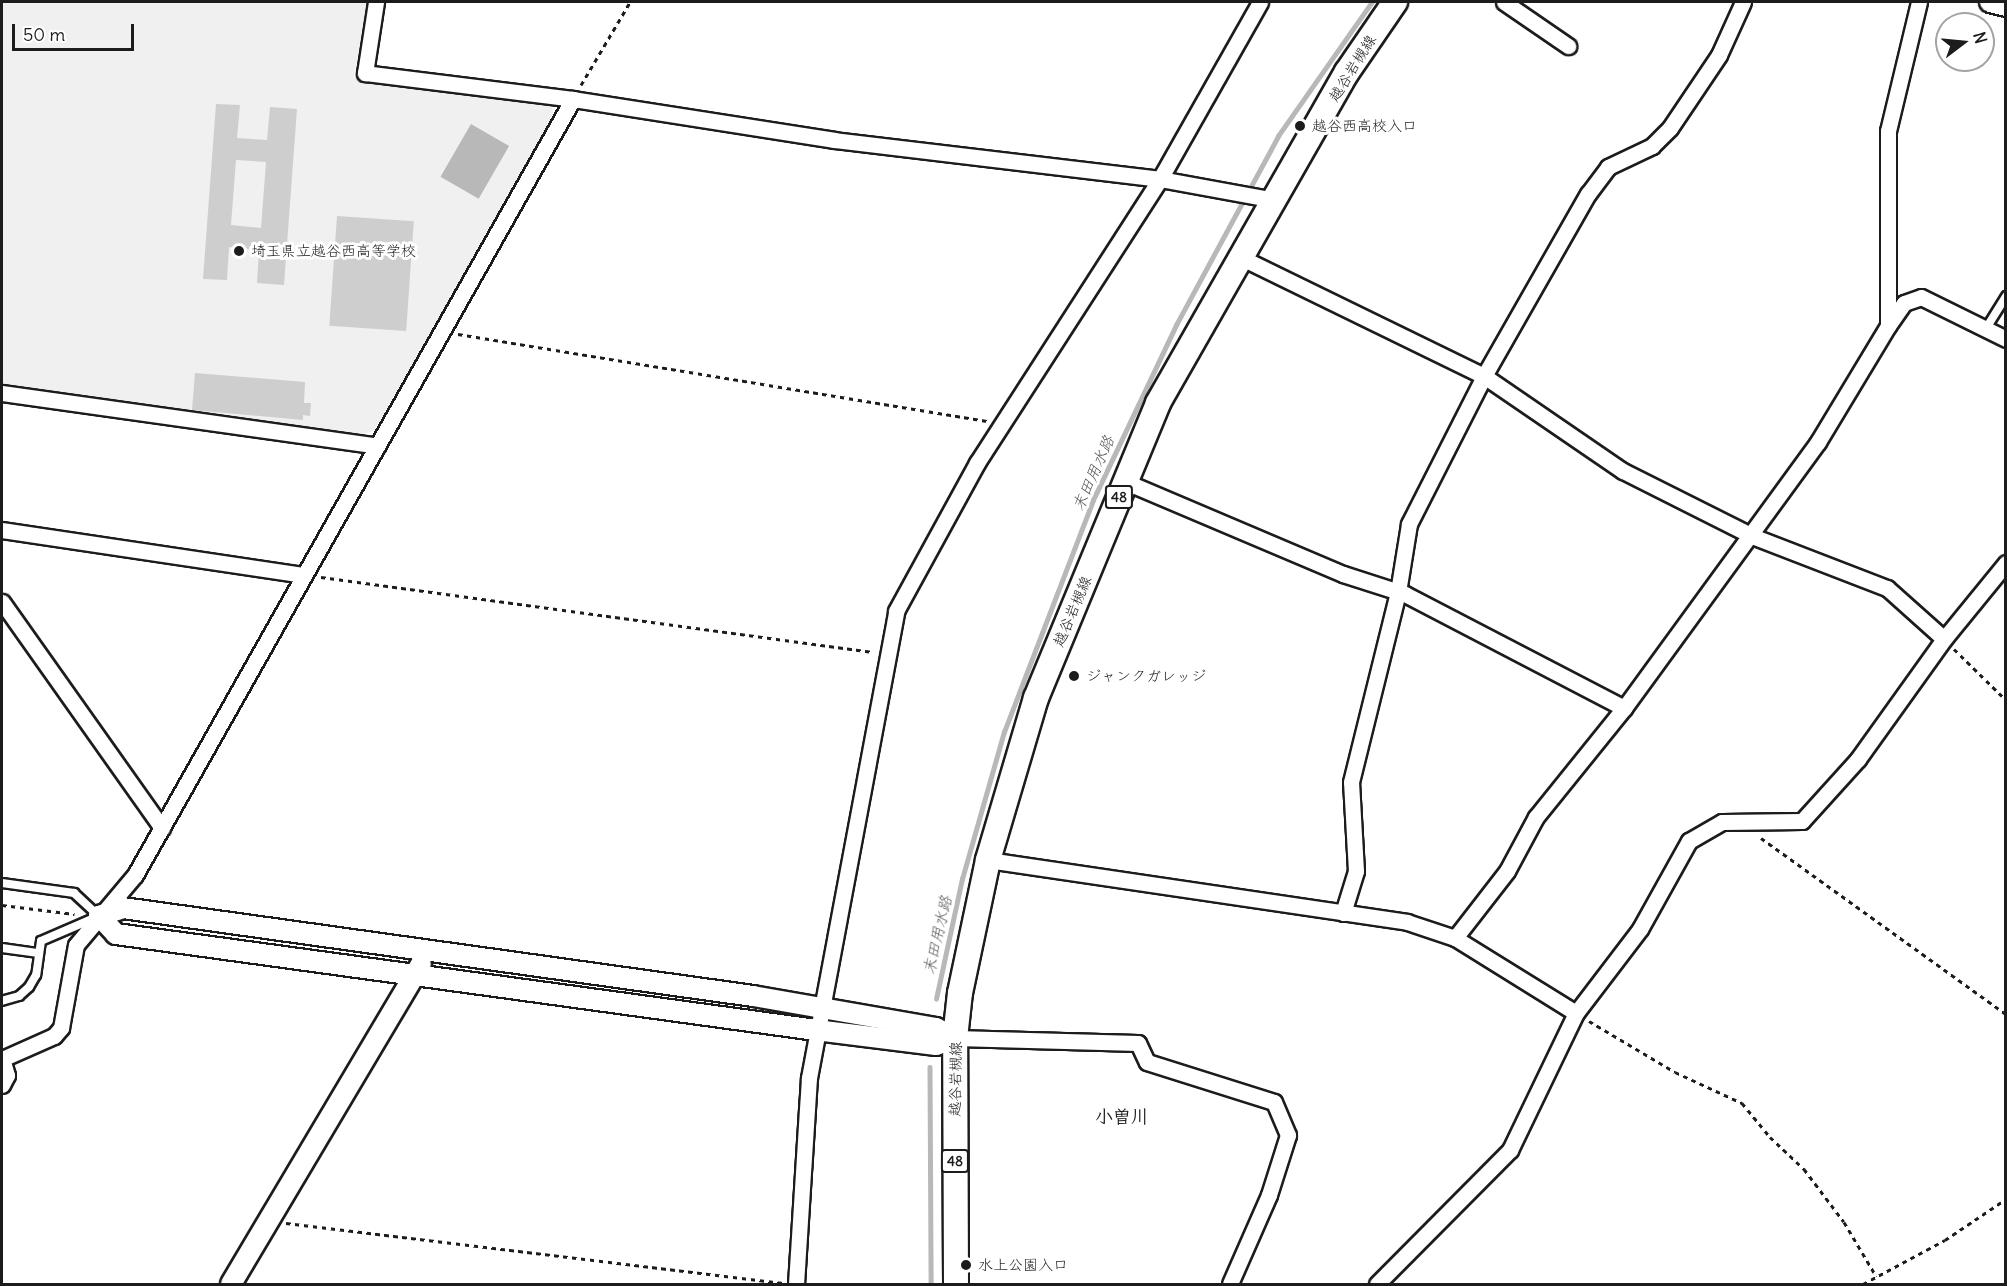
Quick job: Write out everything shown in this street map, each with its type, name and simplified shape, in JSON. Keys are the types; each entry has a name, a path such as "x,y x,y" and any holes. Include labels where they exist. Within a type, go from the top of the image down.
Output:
{"main road":[{"name":"越谷岩槻線","path":"956,1284 955,1038 965,956 988,860 1036,698 1158,403 1242,258 1257,196 1395,2"}],"street":[{"path":"376,2 365,73 573,99 834,140 1160,179 1257,196"},
{"path":"796,1284 809,1078 816,1030 890,654 896,611 1002,423 1160,179 1260,2"},
{"path":"1504,2 1568,46"},
{"path":"1343,913 1356,871 1351,782 1398,592 1409,524 1484,376 1588,194 1608,167 1652,146 1670,128 1719,55 1743,2"},
{"path":"1888,326 1888,131 1919,2"},
{"path":"1990,2 2006,6"},
{"path":"2,1085 7,1075 2,1058 54,1036 61,1028 76,945 135,875 573,99"},
{"path":"1242,258 1484,376 1623,471 1752,536 1887,588 1944,639"},
{"path":"1455,938 1507,871 1536,817 1624,708 1752,536 1818,442 1904,303 1921,297 2006,339"},
{"path":"2,393 377,446"},
{"path":"1126,482 1343,574 1398,592 1624,708"},
{"path":"2,531 304,575"},
{"path":"1377,1284 1510,1150 1576,1013 1640,929 1689,841 1722,822 1736,820 1802,821 1858,759 1944,639 2006,563"},
{"path":"2,602 162,828"},
{"path":"988,860 1407,922 1455,938 1576,1013"},
{"path":"99,916 123,908 753,996 819,1011 936,1028 955,1038"},
{"path":"99,916 116,934 936,1045 955,1038 1138,1043 1147,1062 1274,1102 1287,1136 1269,1196 1230,1284"},
{"path":"231,1284 272,1221 428,952"}],"lane":[{"path":"1985,330 2006,296"},
{"path":"2,883 74,893 99,916 41,941 36,975 19,996 2,1001"},
{"path":"2,948 39,952"}],"path":[{"path":"573,99 630,2"},
{"path":"442,331 1002,423"},
{"path":"304,575 890,654"},
{"path":"1944,639 2006,700"},
{"path":"1736,820 2006,1014"},
{"path":"2,905 99,916"},
{"path":"1576,1013 1674,1072 1742,1103 1770,1137 1803,1169 1844,1222 1876,1276"},
{"path":"1863,1284 1945,1240 2006,1199"},
{"path":"272,1221 796,1284"}],"shaded area":[{"name":"埼玉県立越谷西高等学校","path":"2,2 367,2 354,78 552,106 554,118 374,431 362,434 2,385"},
{"path":"471,124 509,146 479,199 440,177"}],"building":[{"path":"216,104 240,105 237,138 267,140 270,107 297,109 284,285 257,283 259,250 229,247 227,280 203,279","holes":["236,160 266,162 261,228 231,225"]},
{"path":"337,216 414,221 406,331 329,326"},
{"path":"195,373 305,382 304,403 311,403 310,416 303,415 303,420 192,410"}],"waterway":[{"name":"末田用水路","path":"936,999 962,879 1004,732 1093,500 1176,325 1278,136 1372,2"},
{"name":"末田用水路","path":"930,1067 931,1284"}],"place":[{"name":"越谷西高校入口","path":"1300,126"},
{"name":"埼玉県立越谷西高等学校","path":"239,251"},
{"name":"ジャンクガレッジ","path":"1074,676"},
{"name":"水上公園入口","path":"966,1265"}],"district":[{"name":"小曽川","path":"1122,1117"}]}
